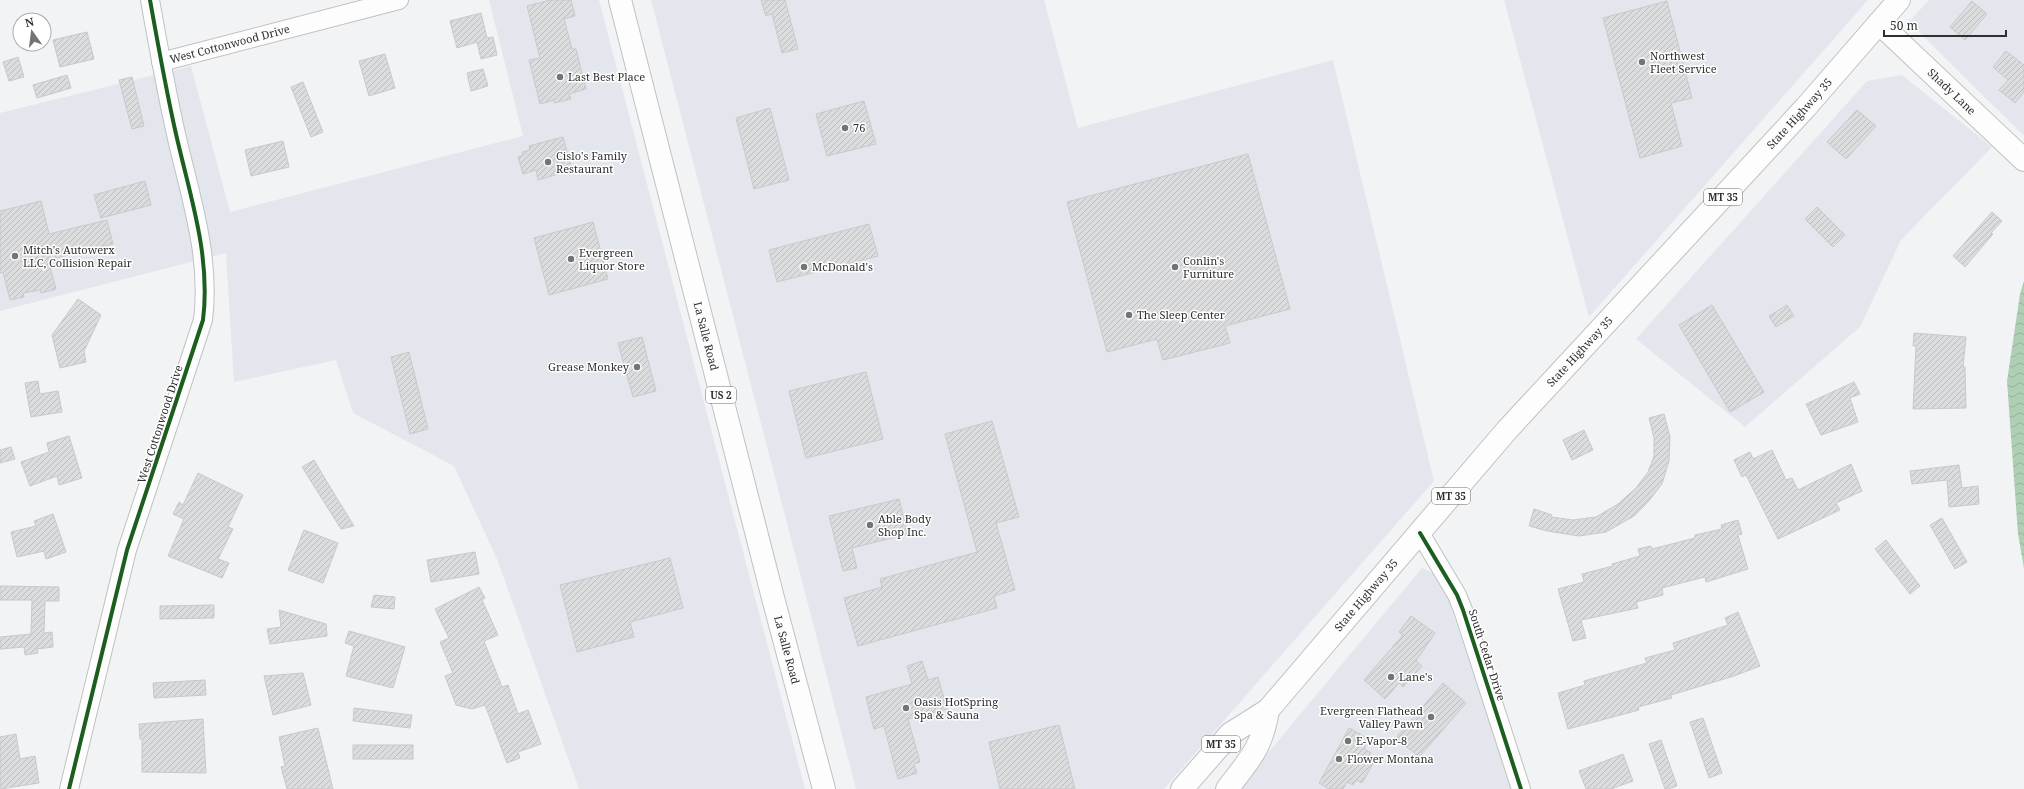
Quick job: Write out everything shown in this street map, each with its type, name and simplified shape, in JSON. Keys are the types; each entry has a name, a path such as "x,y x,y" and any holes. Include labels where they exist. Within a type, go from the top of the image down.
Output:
{"main road":[{"name":"La Salle Road","path":"620,0 824,789"},
{"name":"State Highway 35","path":"1182,789 1230,734 1268,710 1512,424 1806,107 1899,0"},
{"name":"Shady Lane","path":"1879,23 2024,160"},
{"name":"MT 35","path":"1226,789 1255,752 1265,730 1268,710"}],"street":[{"path":"150,0 160,62"},
{"name":"West Cottonwood Drive","path":"69,789 128,550 203,320 206,278 201,238 160,62 399,0"},
{"name":"South Cedar Drive","path":"1420,533 1457,595 1521,789"}],"shaded area":[{"path":"489,0 599,0 805,789 579,789 497,559 454,466 353,413 336,360 234,382 226,253 0,311 0,113 191,66 230,212 523,136"},
{"path":"651,0 1044,0 1078,128 1333,60 1434,481 1164,789 856,789"},
{"path":"1504,0 1868,0 1589,317"},
{"path":"1929,0 2024,0 2024,136 1909,22"},
{"path":"1902,75 1992,147 1901,240 1860,327 1745,427 1636,339 1867,81"},
{"path":"1422,568 1441,577 1512,789 1238,789"}],"water":[{"path":"2024,281 2024,568 2018,534 2007,381 2020,294"}],"building":[{"path":"550,0 571,0 575,16 564,19 572,49 576,49 586,89 569,94 571,99 554,103 554,100 540,104 529,60 540,58 527,6"},
{"path":"761,0 785,0 798,49 782,53 772,14 766,16"},
{"path":"1667,1 1692,98 1671,103 1682,146 1640,158 1603,18"},
{"path":"1972,1 1987,14 1965,40 1950,27"},
{"path":"481,13 487,38 493,37 497,55 481,59 477,42 457,48 450,21"},
{"path":"87,32 94,59 60,67 53,40"},
{"path":"2006,51 2024,65 2024,92 2015,103 1999,90 2008,80 1993,67"},
{"path":"385,54 395,88 369,96 359,61"},
{"path":"18,57 24,77 9,81 3,62"},
{"path":"483,69 488,86 471,91 467,73"},
{"path":"67,75 71,88 37,98 33,85"},
{"path":"132,77 144,126 132,129 119,80"},
{"path":"303,82 323,132 311,137 291,87"},
{"path":"864,101 876,144 827,156 816,114"},
{"path":"770,108 789,180 754,189 736,118"},
{"path":"1857,110 1876,126 1846,159 1827,142"},
{"path":"563,137 572,170 538,180 536,170 523,174 518,157 523,155 522,152 530,150 529,146"},
{"path":"283,141 289,167 251,176 245,150"},
{"path":"1248,154 1290,309 1225,326 1230,343 1163,360 1157,339 1107,352 1067,202"},
{"path":"145,181 151,205 101,218 94,195"},
{"path":"41,201 49,234 107,220 113,244 48,260 56,289 41,293 40,290 23,293 24,297 10,300 3,272 0,273 0,211"},
{"path":"1817,207 1845,235 1833,247 1805,219"},
{"path":"1992,212 2002,221 1965,267 1953,256"},
{"name":"Evergreen Liquor Store","path":"593,222 608,279 549,295 534,238"},
{"name":"McDonald's","path":"869,224 878,256 777,282 769,250"},
{"path":"78,299 101,315 84,351 86,362 60,368 52,335"},
{"path":"1712,305 1764,392 1730,412 1679,325"},
{"path":"1787,305 1794,316 1776,327 1769,316"},
{"path":"1914,333 1966,337 1963,367 1965,367 1966,408 1913,409 1916,346 1913,346"},
{"name":"Grease Monkey","path":"642,337 656,391 633,397 618,343"},
{"path":"409,352 428,429 410,434 391,357"},
{"path":"866,372 883,439 806,458 789,391"},
{"path":"38,381 40,394 58,391 62,412 31,417 25,383"},
{"path":"1854,382 1860,394 1850,398 1858,422 1821,435 1806,404"},
{"path":"1664,414 1670,437 1669,461 1662,484 1648,502 1634,516 1606,532 1579,536 1547,531 1529,526 1534,509 1552,515 1551,517 1573,520 1596,517 1618,504 1636,488 1648,472 1654,456 1654,438 1649,418"},
{"path":"992,421 1019,517 996,523 1015,590 994,596 997,608 858,646 844,598 882,587 880,579 977,552 945,434"},
{"path":"1584,430 1593,450 1572,460 1563,440"},
{"path":"69,436 82,478 59,485 57,476 30,486 21,462 49,452 47,443"},
{"path":"11,447 15,459 0,463 0,450"},
{"path":"1772,450 1786,480 1792,478 1798,490 1851,464 1862,491 1836,503 1840,510 1778,539 1746,475 1742,477 1734,460 1750,452 1753,459"},
{"path":"314,460 354,526 341,529 302,467"},
{"path":"1959,465 1962,488 1978,486 1979,504 1949,507 1947,480 1912,484 1910,471"},
{"path":"198,473 243,495 228,527 233,529 218,559 229,563 222,578 168,556 184,519 173,514 179,502 183,505"},
{"path":"899,499 908,534 852,548 857,568 843,571 829,516"},
{"path":"53,514 66,552 46,559 44,551 17,557 11,532 36,526 34,521"},
{"path":"1942,518 1967,562 1955,569 1930,525"},
{"path":"1738,520 1742,534 1738,535 1748,569 1706,582 1705,577 1662,588 1663,595 1636,602 1638,608 1581,620 1586,638 1573,641 1558,589 1584,582 1582,574 1613,566 1612,564 1640,556 1638,549 1651,546 1652,549 1695,538 1695,535 1722,529 1721,525"},
{"path":"304,530 338,543 323,583 288,570"},
{"path":"1886,540 1920,586 1910,594 1875,549"},
{"path":"475,552 479,574 431,582 427,560"},
{"path":"670,558 683,608 630,622 634,637 577,652 560,585"},
{"path":"0,586 59,587 59,601 45,601 44,633 52,632 53,647 37,649 38,653 25,655 24,647 0,649 0,637 31,634 32,600 0,600"},
{"path":"479,587 485,598 482,600 498,635 484,641 502,687 508,685 518,714 528,710 541,744 518,752 520,758 507,763 485,705 472,709 456,705 445,676 453,673 440,642 449,638 435,609"},
{"path":"374,595 395,597 394,609 371,607"},
{"path":"214,605 214,618 160,619 160,606"},
{"path":"279,610 326,624 327,636 270,644 267,629 281,627"},
{"path":"1738,612 1760,666 1734,676 1671,695 1672,698 1638,707 1639,710 1568,729 1558,693 1585,685 1584,681 1647,663 1645,658 1675,650 1673,643 1728,625 1725,618"},
{"path":"1411,616 1435,633 1416,661 1422,666 1403,687 1399,683 1385,699 1364,680 1403,635 1399,632"},
{"path":"349,631 405,647 393,688 346,676 354,646 345,643"},
{"path":"922,661 928,680 938,677 947,709 908,719 920,762 914,764 917,773 898,779 884,726 874,729 866,697 912,684 907,666"},
{"path":"303,673 311,705 273,715 264,676"},
{"path":"205,680 206,695 154,698 153,683"},
{"path":"1443,683 1466,703 1419,757 1396,738"},
{"path":"354,708 412,715 410,728 353,721"},
{"path":"1703,718 1722,773 1709,778 1690,722"},
{"path":"203,719 206,773 142,772 142,739 140,739 139,724"},
{"path":"1059,725 1075,789 1000,789 989,742"},
{"path":"318,728 333,789 287,789 281,767 285,766 279,737"},
{"path":"1349,728 1369,739 1364,749 1371,753 1368,758 1374,762 1362,783 1356,780 1353,785 1347,782 1343,789 1329,789 1319,783"},
{"path":"16,734 20,759 35,756 39,783 0,789 0,737"},
{"path":"1661,740 1677,786 1668,789 1665,789 1649,744"},
{"path":"353,745 413,745 413,759 353,759"},
{"path":"1623,754 1633,781 1611,789 1586,789 1579,771"}],"cycle path":[{"path":"69,789 127,550 203,320 205,296 202,249 193,203 169,101 150,0"},
{"path":"1420,533 1457,595 1463,610 1521,789"}],"place":[{"name":"Northwest Fleet Service","path":"1642,62"},
{"name":"Last Best Place","path":"560,77"},
{"name":"76","path":"845,128"},
{"name":"Cislo's Family Restaurant","path":"548,162"},
{"name":"Mitch's Autowerx LLC, Collision Repair","path":"15,256"},
{"name":"Evergreen Liquor Store","path":"571,259"},
{"name":"McDonald's","path":"804,267"},
{"name":"Conlin's Furniture","path":"1175,267"},
{"name":"The Sleep Center","path":"1129,315"},
{"name":"Grease Monkey","path":"637,367"},
{"name":"Able Body Shop Inc.","path":"870,525"},
{"name":"Lane's","path":"1391,677"},
{"name":"Oasis HotSpring Spa & Sauna","path":"906,708"},
{"name":"Evergreen Flathead Valley Pawn","path":"1431,717"},
{"name":"E-Vapor-8","path":"1348,741"},
{"name":"Flower Montana","path":"1339,759"}]}
